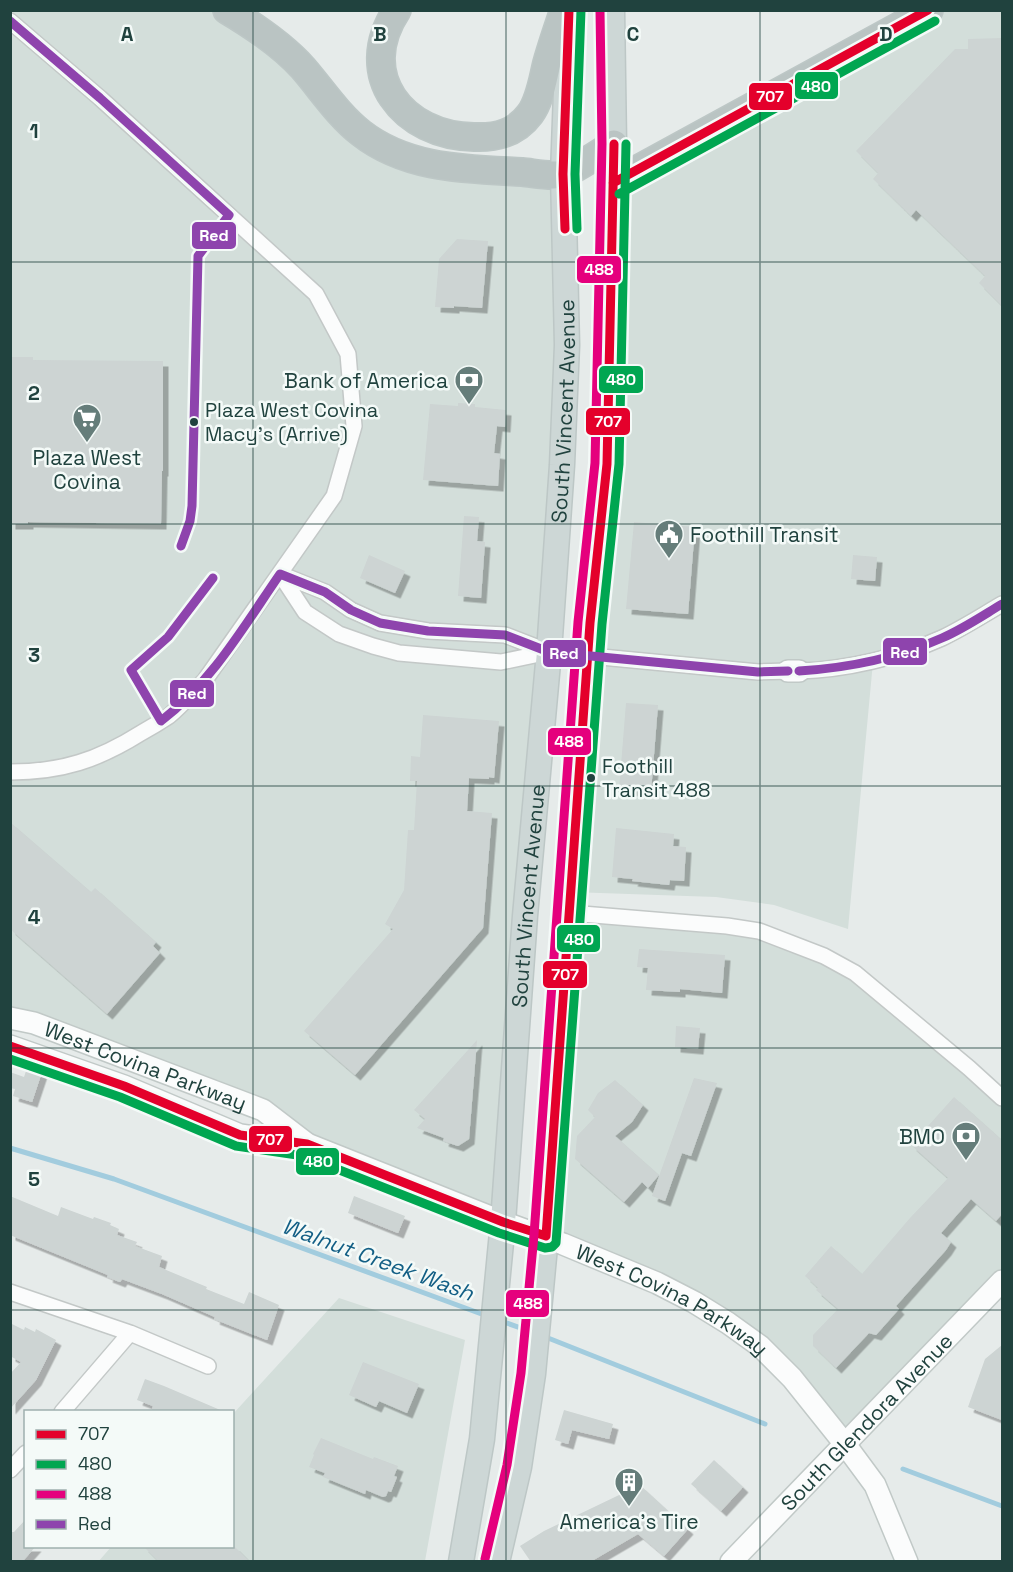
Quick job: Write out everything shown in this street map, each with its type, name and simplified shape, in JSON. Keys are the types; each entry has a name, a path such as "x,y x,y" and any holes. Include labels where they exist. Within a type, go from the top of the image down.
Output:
{"highway":[{"path":"227,10 254,28 301,66 347,121 384,148 430,164 458,168 563,174 614,144"},
{"path":"397,10 387,25 382,57 387,88 400,108 420,124 440,133 459,137 484,138 509,133 519,127 532,112 564,10"},
{"path":"613,183 929,10"}],"main road":[{"name":"South Vincent Avenue","path":"461,1562 482,1439 503,1222 525,916 549,652 563,447 567,345 563,174 569,10"},
{"name":"South Vincent Avenue","path":"497,1562 519,1467 536,1347 588,656 607,464 614,144 612,10"}],"street":[{"path":"10,21 100,98 316,294 348,354 354,426 334,496 205,680 168,716 122,746 87,762 63,768 10,772"},
{"path":"280,574 325,592 351,610 380,623 428,632 505,635 549,652 758,672 814,671 873,662 941,638 1002,604"},
{"path":"280,574 305,612 339,634 373,646 399,653 501,662 549,652"},
{"path":"570,913 727,926 792,943 825,956 855,973 1002,1098"},
{"name":"West Covina Parkway","path":"10,1018 34,1023 263,1110 307,1144"},
{"name":"West Covina Parkway","path":"10,1046 124,1086 240,1135 307,1144 503,1222 546,1236 657,1283 728,1323 760,1346 792,1378 844,1443 875,1485 907,1562"},
{"name":"South Glendora Avenue","path":"731,1562 1002,1281"},
{"path":"10,1292 130,1333 208,1366"},
{"path":"64,1410 130,1333"},
{"path":"10,1470 24,1455"}],"shaded area":[{"name":"Plaza West Covina","path":"10,11 227,11 384,148 563,174 566,260 503,1222 307,1144 263,1110 11,1018"},
{"path":"929,11 1002,11 1002,604 873,662 848,929 774,905 716,897 571,892 613,183"},
{"path":"570,913 727,926 824,956 1002,1097 1002,1281 844,1443 760,1346 546,1236"},
{"path":"339,1298 465,1340 425,1561 98,1562 110,1548 234,1548 234,1413"}],"building":[{"path":"1002,38 1002,306 979,283 985,276 916,210 911,216 873,179 878,173 856,151 955,49 968,49 968,39"},
{"path":"457,239 488,241 482,308 435,307 439,259"},
{"name":"Plaza West Covina","path":"10,357 33,357 33,360 163,361 161,524 28,522 28,524 10,524"},
{"path":"458,403 506,410 505,427 497,426 494,453 500,454 498,486 423,480 430,404 458,406"},
{"path":"464,516 479,517 477,541 485,542 481,598 458,596"},
{"path":"634,522 695,527 688,614 626,609"},
{"path":"369,555 405,571 395,593 360,578"},
{"path":"853,555 877,557 875,581 851,579"},
{"path":"626,703 658,705 651,792 619,790"},
{"path":"423,715 499,721 494,778 469,778 467,811 492,813 483,928 355,1075 304,1031 393,929 385,924 404,890 408,830 414,830 417,781 410,781 411,756 420,757"},
{"path":"10,822 91,892 95,888 156,942 153,946 160,953 107,1014 10,929"},
{"path":"616,828 674,834 673,846 686,847 684,881 670,880 669,885 612,877"},
{"path":"639,949 725,955 722,993 680,989 680,992 646,990 648,968 637,967"},
{"path":"676,1026 700,1028 698,1049 675,1047"},
{"path":"477,1040 469,1139 458,1146 417,1128 425,1119 414,1110"},
{"path":"27,1068 42,1072 32,1102 13,1096 15,1089 10,1088 10,1072 24,1077"},
{"path":"694,1078 717,1083 691,1156 682,1153 665,1201 652,1196"},
{"path":"615,1080 643,1105 632,1122 615,1136 659,1175 648,1188 642,1182 624,1202 575,1159 577,1136 595,1117 588,1110 598,1093"},
{"path":"954,1097 1002,1140 1002,1214 996,1221 971,1199 941,1233 951,1242 946,1250 896,1306 899,1309 876,1335 869,1333 836,1368 813,1346 813,1335 838,1309 816,1290 818,1288 805,1276 831,1246 862,1274 948,1178 911,1145"},
{"path":"10,1196 58,1216 61,1207 111,1223 110,1225 119,1229 117,1235 137,1242 135,1246 162,1256 159,1267 244,1304 249,1292 279,1305 267,1340 214,1319 215,1317 162,1294 122,1279 120,1282 107,1277 108,1275 10,1235"},
{"path":"354,1196 405,1216 398,1233 348,1213"},
{"path":"10,1323 24,1330 25,1327 35,1332 36,1329 56,1340 36,1380 10,1409 10,1374 21,1362 10,1356"},
{"path":"1002,1345 1002,1420 968,1407 985,1359"},
{"path":"363,1362 419,1384 407,1413 379,1401 376,1407 349,1395"},
{"path":"145,1379 220,1410 152,1410 153,1406 137,1400"},
{"path":"564,1410 613,1424 609,1439 572,1430 568,1444 555,1440"},
{"path":"321,1438 373,1459 374,1457 398,1466 394,1476 397,1477 391,1492 388,1491 383,1497 366,1490 365,1494 323,1477 325,1473 309,1467"},
{"path":"714,1460 743,1487 721,1511 691,1484"},
{"name":"America's Tire","path":"640,1485 688,1529 664,1556 638,1534 590,1562 531,1562 520,1546 544,1531"},
{"path":"24,1521 24,1548 34,1548 22,1562 10,1562 10,1532 14,1532"},
{"path":"234,1546 250,1562 159,1562 145,1548 234,1548"}],"waterway":[{"name":"Walnut Creek Wash","path":"10,1148 114,1179 487,1316"},
{"name":"Walnut Creek Wash","path":"501,1321 532,1332"},
{"name":"Walnut Creek Wash","path":"543,1336 765,1424"},
{"name":"Walnut Creek Wash","path":"903,1469 1002,1506"}],"transit line":[{"name":"707","path":"565,229 563,174 569,10"},
{"name":"480","path":"577,229 575,174 581,10"},
{"name":"488","path":"485,1559 507,1465 521,1373 534,1235 578,622 595,463 602,144 600,10"},
{"name":"707","path":"613,183 928,10"},
{"name":"Red","path":"10,21 100,98 229,215 198,256 192,506 190,521 181,546"},
{"name":"480","path":"619,194 935,21"},
{"name":"707","path":"10,1046 124,1086 240,1135 307,1144 503,1222 546,1236 590,623 607,464 614,144"},
{"name":"480","path":"10,1059 120,1097 236,1146 304,1156 499,1233 545,1248 552,1247 556,1243 602,624 619,464 626,144"},
{"name":"Red","path":"213,578 168,637 131,670 161,721 179,706 212,671 280,574 325,592 351,610 380,623 428,631 505,635 549,652 758,672 788,671"},
{"name":"Red","path":"799,671 854,665 908,651 950,634 1002,604"}],"place":[{"name":"Bank of America","path":"469,406"},
{"name":"Plaza West Covina Macy's (Arrive)","path":"194,422"},
{"name":"Plaza West Covina","path":"87,444"},
{"name":"Foothill Transit","path":"669,560"},
{"name":"Foothill Transit 488","path":"591,778"},
{"name":"BMO","path":"966,1162"},
{"name":"America's Tire","path":"629,1508"}]}
